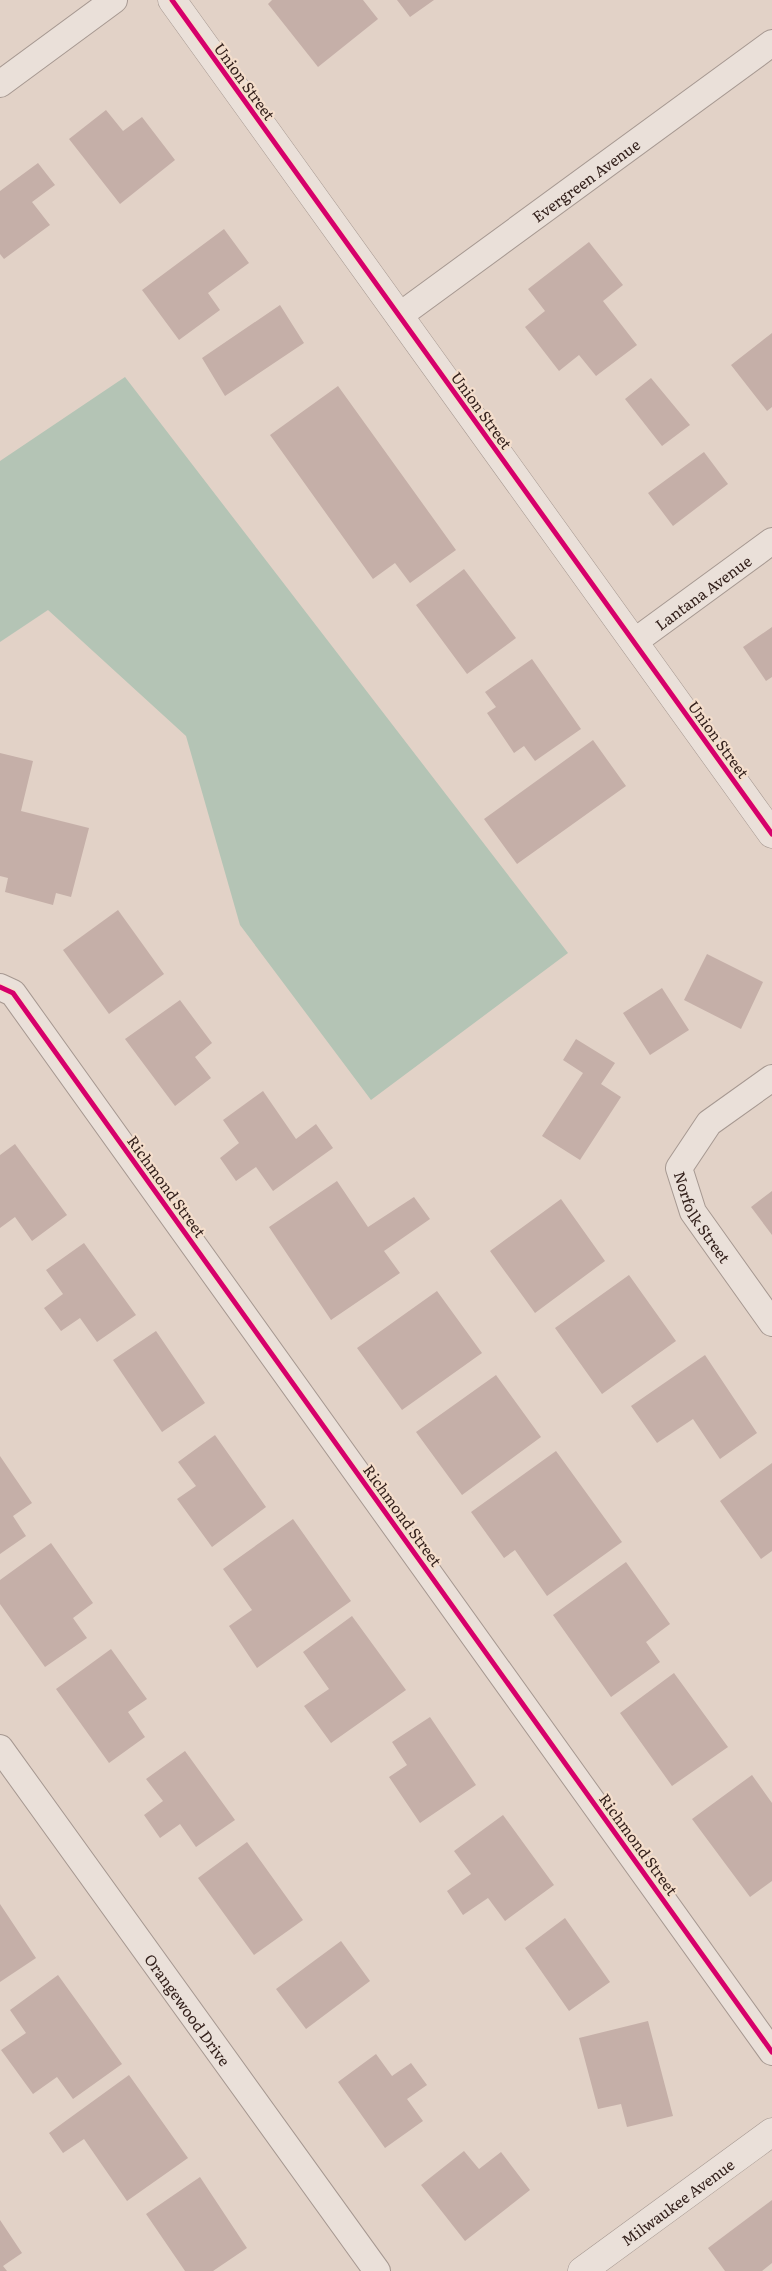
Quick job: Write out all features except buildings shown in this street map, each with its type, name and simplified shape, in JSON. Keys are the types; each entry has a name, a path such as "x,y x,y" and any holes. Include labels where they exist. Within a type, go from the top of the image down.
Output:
{"street":[{"path":"0,84 114,0"},
{"name":"Union Street","path":"172,0 772,834"},
{"name":"Evergreen Avenue","path":"399,316 772,43"},
{"name":"Lantana Avenue","path":"634,642 772,541"},
{"name":"Richmond Street","path":"6,990 772,2052"},
{"name":"Norfolk Street","path":"772,1078 708,1123 679,1168 692,1212 772,1323"},
{"name":"Orangewood Drive","path":"0,1748 377,2271"},
{"name":"Milwaukee Avenue","path":"582,2271 772,2132"}],"shaded area":[{"path":"125,377 568,953 371,1100 240,925 186,736 48,610 0,642 0,461"}],"cycle path":[{"path":"172,0 772,834"},
{"path":"0,987 13,993 772,2052"}]}
